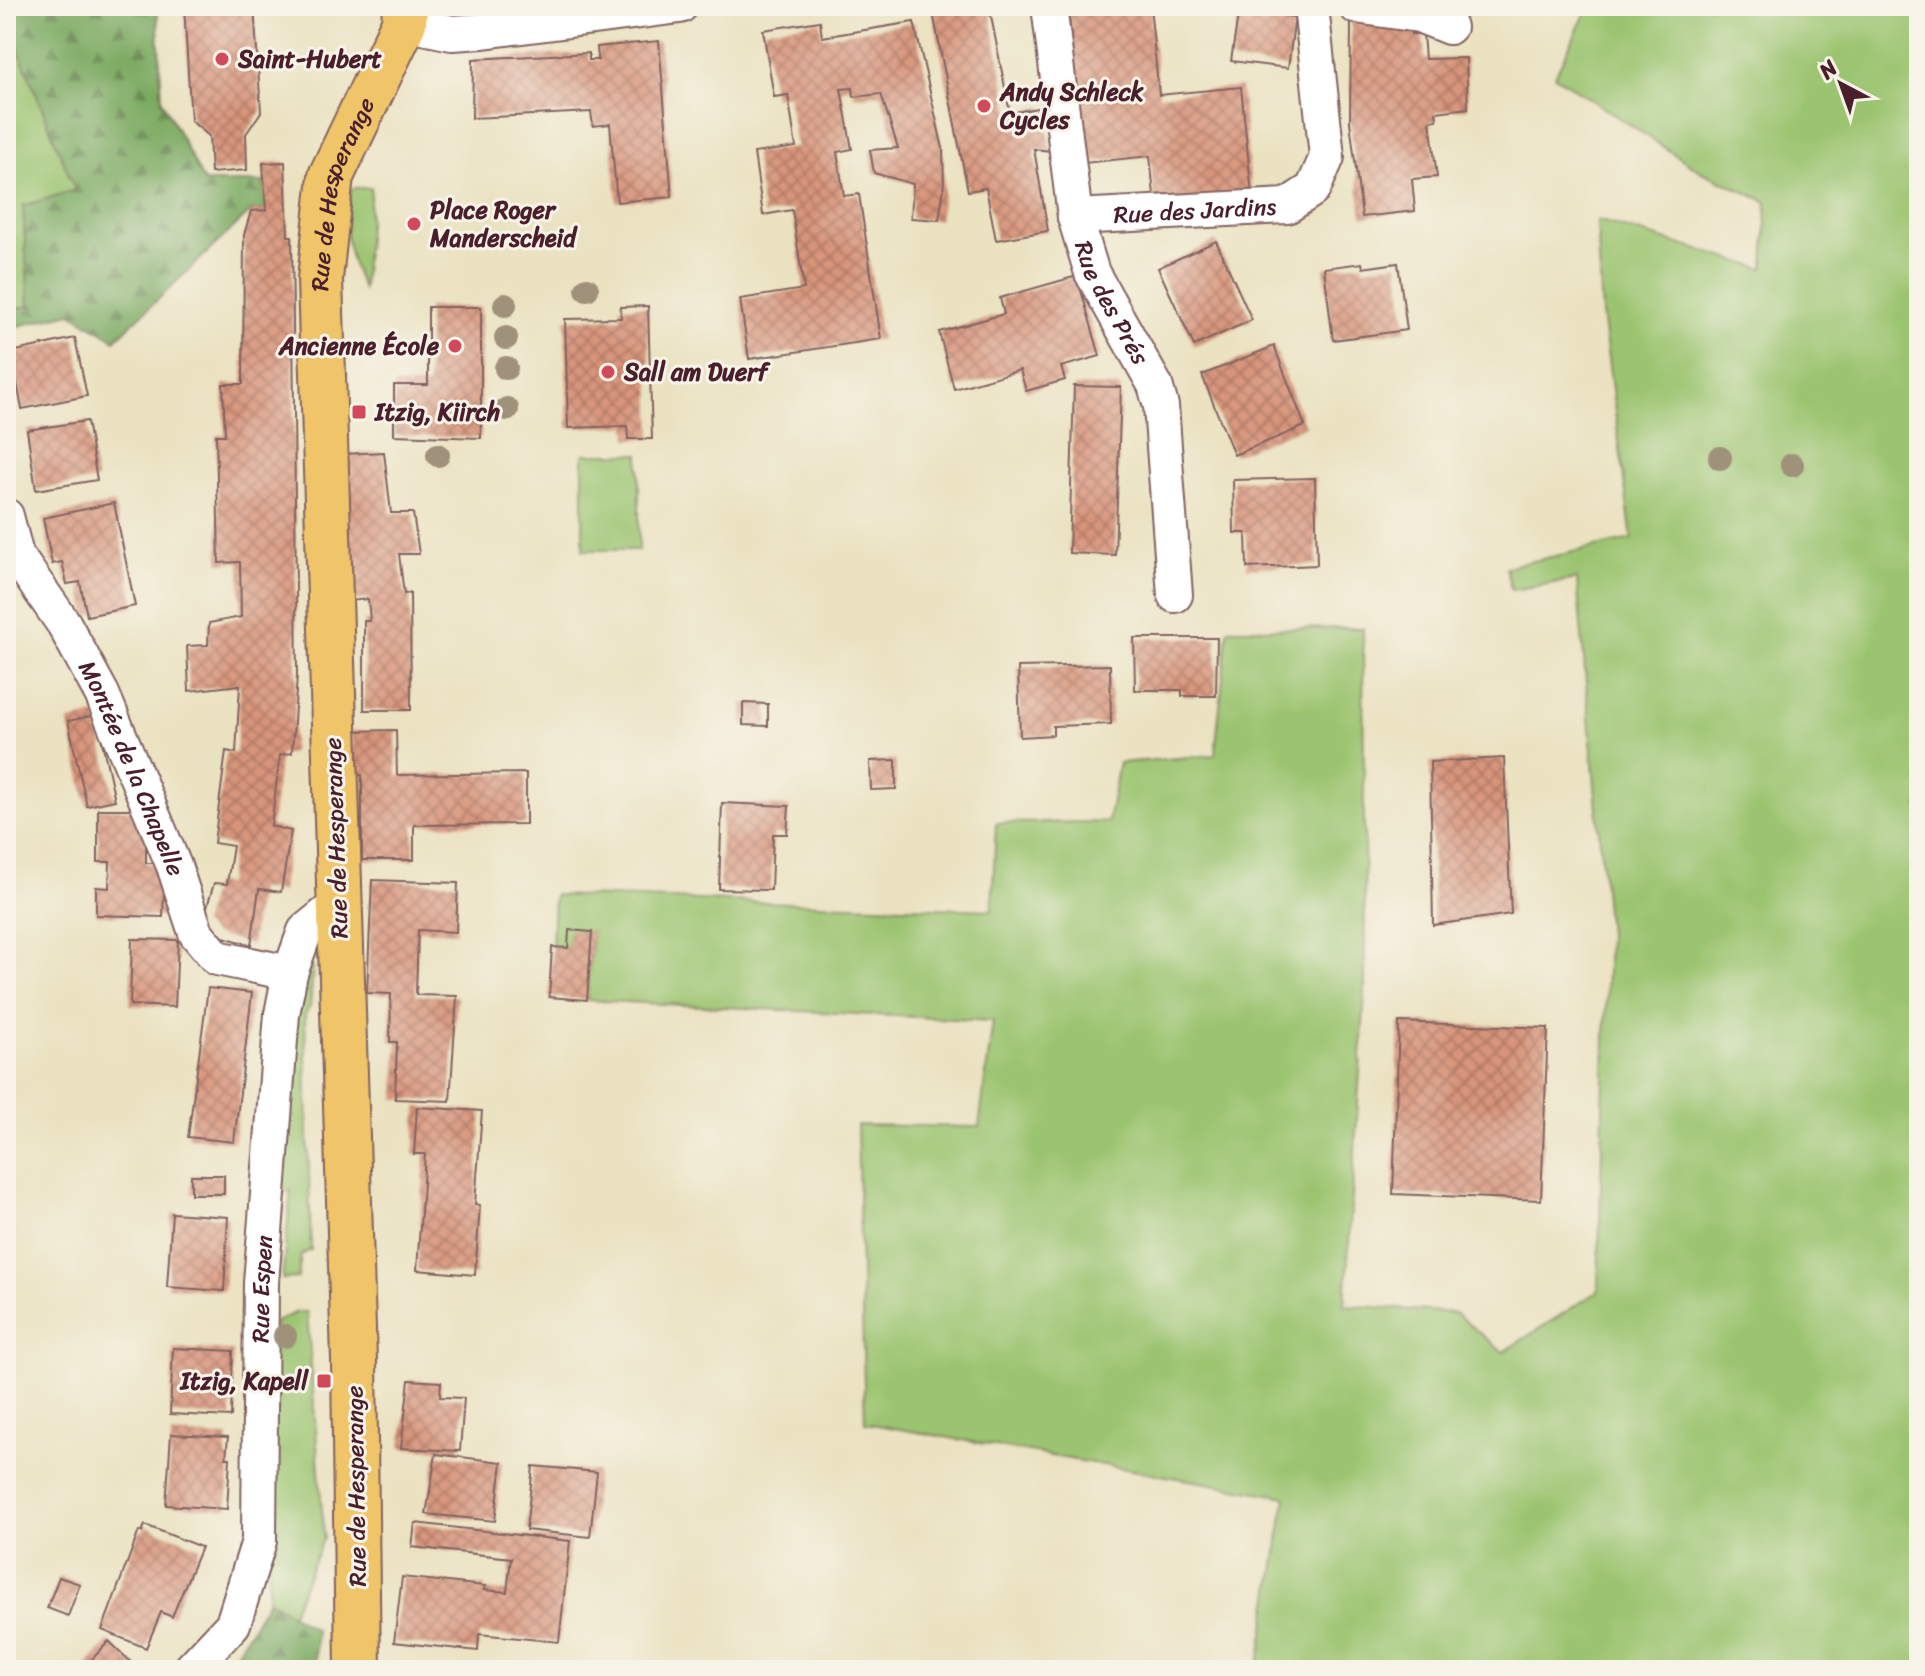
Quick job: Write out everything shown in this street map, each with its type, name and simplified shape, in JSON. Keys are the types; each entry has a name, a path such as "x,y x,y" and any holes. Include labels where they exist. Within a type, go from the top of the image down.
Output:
{"main road":[{"name":"Rue de Hesperange","path":"358,1670 354,1360 337,905 320,279 331,176 405,14"}],"street":[{"path":"405,14 452,33 680,6"},
{"name":"Rue des Prés","path":"1049,6 1075,217 1092,273 1155,385 1161,406 1175,595"},
{"name":"Rue des Jardins","path":"1075,217 1287,206 1313,189 1327,157 1311,6"},
{"path":"1356,6 1419,15 1449,27"},
{"name":"Montée de la Chapelle","path":"6,516 16,555 64,624 102,694 174,866 196,933 217,958 290,973"},
{"name":"Rue Espen","path":"190,1670 233,1624 259,1541 261,1283 282,1014 290,973 305,931 337,905"}],"green space":[{"path":"13,6 157,6 162,101 204,182 264,182 266,210 251,211 115,340 71,313 6,329 6,311 29,306 23,206 75,190 6,19"},
{"path":"1589,6 1919,6 1919,1670 1258,1670 1286,1497 865,1423 857,1125 979,1127 993,1021 587,1000 592,932 570,931 568,948 552,947 554,895 992,910 996,823 1108,822 1119,763 1215,755 1228,629 1363,628 1365,993 1345,1305 1455,1313 1503,1352 1598,1291 1608,934 1577,579 1511,590 1506,567 1632,539 1602,314 1597,220 1764,269 1767,202 1702,172 1555,76"},
{"path":"6,19 75,190 23,206 29,306 6,311"},
{"path":"352,188 371,188 363,289 347,240"},
{"path":"583,454 639,454 639,550 583,550"},
{"path":"313,968 310,1007 305,1014 311,1250 301,1255 298,1278 282,1279 291,1191 277,1192 302,973"},
{"path":"297,1312 307,1312 324,1537 291,1615 268,1600 275,1322"},
{"path":"268,1600 316,1630 315,1670 226,1670"}],"building":[{"name":"Saint-Hubert","path":"184,6 254,6 261,112 246,134 247,170 211,173 209,136 191,121"},
{"path":"989,6 1010,113 1043,107 1051,151 1034,149 1048,231 996,240 986,188 968,191 932,8"},
{"path":"1068,6 1150,6 1159,95 1241,87 1252,195 1155,205 1150,156 1084,163"},
{"path":"1239,9 1295,17 1288,68 1231,61"},
{"path":"820,21 822,37 914,22 943,149 944,188 939,220 911,218 913,184 874,173 870,150 898,148 881,94 854,97 853,88 841,89 852,149 837,152 844,196 859,194 881,339 749,359 740,299 804,289 792,210 763,215 754,153 796,147 788,95 774,97 763,30"},
{"path":"1351,22 1410,22 1411,34 1423,34 1425,59 1466,58 1468,108 1436,112 1437,120 1430,121 1437,177 1412,179 1415,211 1362,217 1350,122"},
{"path":"659,41 672,197 617,202 610,124 593,126 591,112 472,118 473,59 589,53 589,60 598,60 597,47"},
{"path":"285,162 288,236 292,236 297,675 292,753 280,755 271,826 291,831 281,892 259,889 251,945 213,934 202,924 214,883 227,884 233,846 214,843 226,751 236,753 240,685 189,691 187,646 208,645 209,623 241,617 240,562 219,563 216,435 225,435 223,384 243,384 244,235 251,211 266,210 263,163"},
{"path":"1216,241 1252,320 1194,346 1158,268"},
{"path":"1362,263 1363,268 1398,263 1407,330 1333,340 1324,268"},
{"path":"1077,276 1100,356 1061,367 1065,380 1026,391 1020,370 954,389 939,332 1004,314 1000,298"},
{"name":"Sall am Duerf","path":"648,306 652,439 628,439 627,426 568,428 565,319 621,318 620,307"},
{"name":"Ancienne École","path":"428,307 481,307 481,438 394,435 394,385 428,385"},
{"path":"75,338 87,396 22,409 11,352"},
{"path":"1274,346 1305,426 1234,455 1202,375"},
{"path":"1074,386 1121,387 1115,555 1069,553"},
{"path":"87,421 97,480 36,490 27,430"},
{"path":"384,452 391,513 413,513 419,554 399,554 404,594 410,593 411,710 364,710 364,621 370,621 368,599 349,601 344,454"},
{"path":"1315,478 1317,565 1247,568 1246,533 1234,533 1233,480"},
{"path":"114,503 135,606 87,616 80,582 67,584 62,562 52,564 43,518"},
{"path":"1134,638 1217,638 1216,696 1182,696 1182,690 1135,690"},
{"path":"1110,665 1111,724 1053,726 1053,735 1020,737 1018,667"},
{"path":"743,703 768,704 768,726 743,725"},
{"path":"96,715 115,800 87,806 68,721"},
{"path":"396,730 397,775 526,773 526,824 414,825 414,860 362,860 362,775 352,775 351,731"},
{"path":"1504,758 1511,914 1433,925 1430,762"},
{"path":"896,760 896,789 871,790 870,761"},
{"path":"722,803 789,806 787,834 773,834 771,890 719,889"},
{"path":"98,809 146,809 146,863 165,863 163,917 96,915 96,887 109,888 110,862 98,862"},
{"path":"372,880 458,883 456,932 418,930 416,995 457,996 450,1101 395,1099 397,1042 390,1042 391,994 367,993"},
{"path":"569,930 592,932 587,1000 549,997 552,947 568,948"},
{"path":"132,939 178,940 175,1007 130,1005"},
{"path":"208,988 252,993 234,1142 188,1137"},
{"path":"1399,1022 1548,1028 1541,1200 1393,1194"},
{"path":"417,1107 482,1111 475,1204 480,1205 475,1275 417,1270 425,1154 414,1154"},
{"path":"191,1175 224,1175 224,1194 191,1194"},
{"path":"172,1213 228,1217 224,1291 167,1287"},
{"path":"173,1348 233,1351 231,1417 170,1414"},
{"path":"409,1380 441,1382 440,1397 464,1398 460,1451 401,1448"},
{"path":"171,1434 228,1437 227,1509 166,1505"},
{"path":"436,1454 502,1462 495,1521 426,1514"},
{"path":"533,1466 597,1472 590,1537 526,1530"},
{"path":"415,1523 570,1541 559,1642 479,1634 478,1651 394,1642 402,1577 485,1586 484,1590 507,1592 511,1558 412,1547"},
{"path":"145,1525 201,1547 172,1617 161,1612 146,1648 102,1630 139,1531 142,1532"},
{"path":"59,1577 80,1584 68,1616 47,1608"},
{"path":"109,1641 139,1670 82,1670"}],"place":[{"name":"Saint-Hubert","path":"222,59"},
{"name":"Andy Schleck Cycles","path":"984,106"},
{"name":"Place Roger Manderscheid","path":"414,224"},
{"name":"Ancienne École","path":"455,346"},
{"name":"Sall am Duerf","path":"608,372"},
{"name":"Itzig, Kiirch","path":"359,412"},
{"name":"Itzig, Kapell","path":"324,1381"}]}
